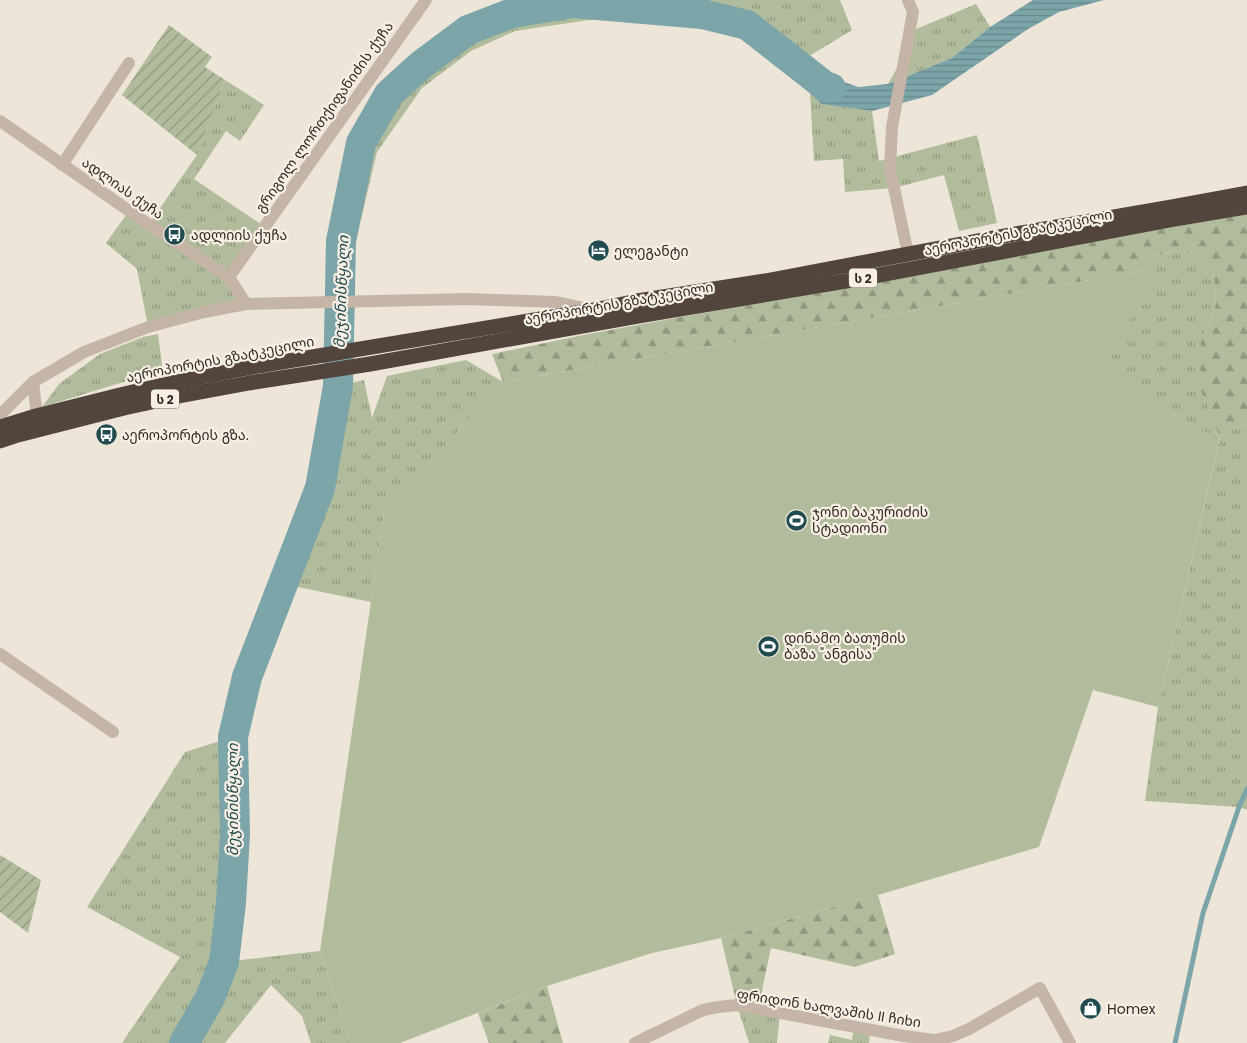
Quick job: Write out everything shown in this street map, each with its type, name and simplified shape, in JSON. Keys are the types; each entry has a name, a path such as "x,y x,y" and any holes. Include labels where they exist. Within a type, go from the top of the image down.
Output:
{"highway":[{"name":"აეროპორტის გზატკეცილი","path":"0,441 38,423 120,395 176,382 765,280 1247,193"},
{"name":"აეროპორტის გზატკეცილი","path":"0,427 38,423 249,383 370,364 601,322 858,279 1247,207"}],"street":[{"name":"გრიგოლ ლორთქიფანიძის ქუჩა","path":"229,277 426,0"},
{"path":"908,0 913,12 892,127 890,169 908,254"},
{"path":"62,164 129,63"},
{"name":"ადლიას ქუჩა","path":"0,121 148,224 229,277 246,304"},
{"path":"0,415 33,382 84,352 148,327 204,312 246,304 468,299 529,300 556,302 594,310"},
{"path":"33,382 38,423"},
{"path":"0,654 113,732"},
{"name":"ფრიდონ ხალვაშის II ჩიხი","path":"635,1043 703,1010 737,1005 896,1035 934,1040 953,1036 969,1029 1040,988 1070,1043"}],"green space":[{"path":"654,0 840,0 852,30 788,69 747,25 702,14 657,10 515,31 471,51 422,88 377,152 352,257 340,284 341,241 361,143 389,94 421,65 468,30 512,13 574,3 656,10"},
{"path":"976,4 990,27 952,58 888,84 904,56 909,32"},
{"path":"169,25 212,57 205,67 225,80 197,155 122,95"},
{"path":"225,80 264,105 240,141 226,131 194,179 265,227 229,277 246,304 148,327 137,269 106,243 129,211 149,224 197,155"},
{"path":"810,92 821,104 872,111 879,161 977,135 997,223 959,231 944,175 894,188 845,192 843,159 814,161"},
{"path":"1247,214 1247,423 1220,436 1200,388 1201,341 1215,310 1216,295 1213,271 1198,255 1177,251 1150,256 1142,271 503,382 492,354 583,335"},
{"path":"1177,251 1198,255 1213,271 1216,295 1215,310 1201,341 1220,436 1247,423 1247,810 1239,807 1145,801 1158,707 1220,437 1194,429 1102,365 1156,277 1142,271 1150,256"},
{"name":"დინამო ბათუმის ბაზა \"ანგისა\"","path":"1142,271 1156,277 1103,365 1194,429 1220,436 1158,707 1093,690 1039,847 878,895 721,938 652,953 547,986 400,1043 351,1043 320,951 384,512 503,382"},
{"path":"158,334 163,373 130,380 42,407 59,384 100,354 143,337"},
{"path":"466,360 503,382 384,512 371,602 283,584 320,488 338,386 364,380 372,418 387,376"},
{"path":"233,737 235,834 231,903 224,962 320,951 351,1043 311,1043 302,1016 271,985 225,1043 122,1043 180,957 87,907 185,752"},
{"path":"0,855 41,880 28,933 0,912"},
{"path":"878,895 895,954 855,967 771,948 758,1009 737,1005 721,938"},
{"path":"547,986 563,1043 489,1043 478,1013"},
{"path":"737,1005 780,1013 777,1043 749,1043"},
{"path":"854,1027 870,1030 869,1043 828,1043 830,1035 852,1040"}],"water":[{"path":"1033,0 1104,0 1059,12 1028,29 932,95 872,111 821,104 788,69 805,59 825,75 858,87 888,84 952,58 990,27"}],"waterway":[{"name":"მეჯინისწყალი","path":"184,1043 210,998 224,962 231,903 235,834 233,737 247,677 320,488 338,386 341,241 361,143 389,94 421,65 468,30 512,13 574,3 702,14 747,25 825,86 831,88"},
{"path":"1175,1043 1203,913 1239,807 1247,789"}],"place":[{"name":"ადლიის ქუჩა","path":"175,235"},
{"name":"ელეგანტი","path":"598,251"},
{"name":"აეროპორტის გზა.","path":"106,435"},
{"name":"ჯონი ბაკურიძის სტადიონი","path":"796,520"},
{"name":"დინამო ბათუმის ბაზა \"ანგისა\"","path":"768,646"},
{"name":"Homex","path":"1091,1009"}]}
